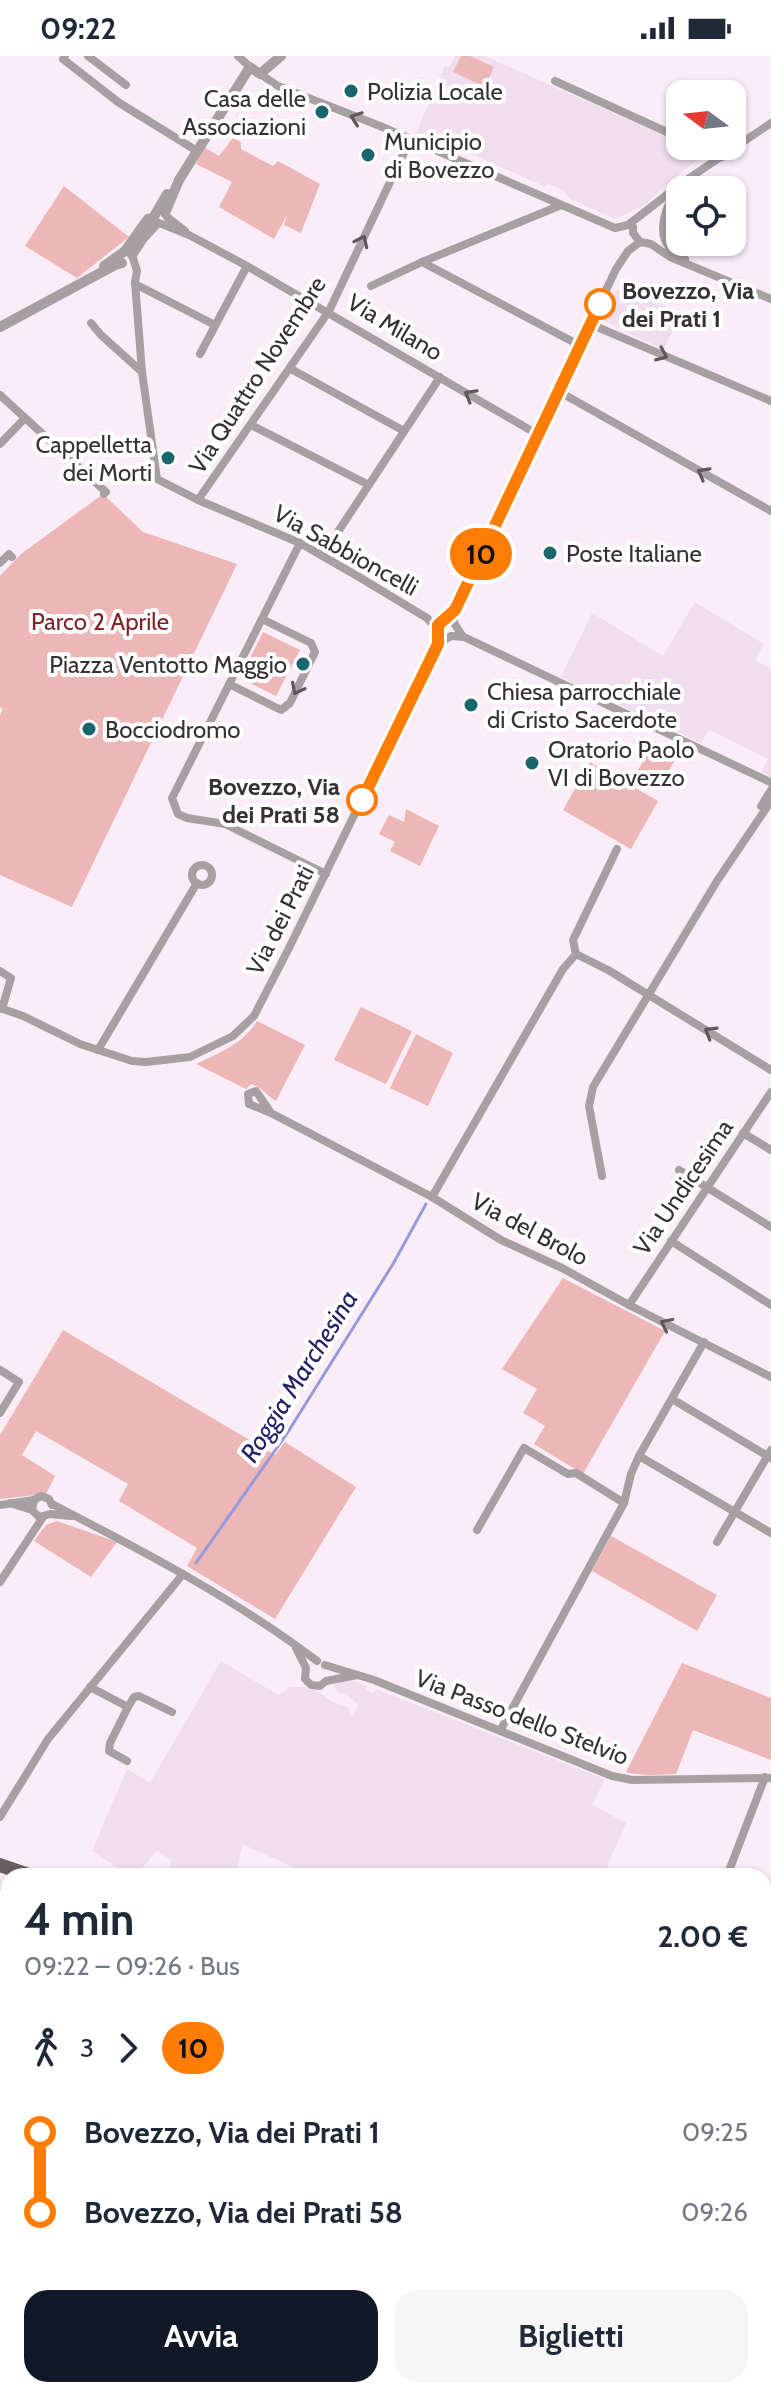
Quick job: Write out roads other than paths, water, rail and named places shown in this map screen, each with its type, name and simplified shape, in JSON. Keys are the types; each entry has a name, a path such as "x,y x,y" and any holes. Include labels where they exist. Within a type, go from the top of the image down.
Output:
{"street":[{"path":"65,56 63,59 118,102 197,151"},
{"path":"88,56 126,85"},
{"path":"238,56 278,86 610,227 633,224 666,196"},
{"path":"260,74 281,56"},
{"path":"0,327 96,275 106,264 126,258 160,218 179,180 250,67"},
{"path":"555,81 666,132"},
{"path":"746,140 771,123"},
{"name":"Via Quattro Novembre","path":"198,500 329,311 410,140"},
{"path":"693,176 717,160"},
{"path":"371,286 559,206"},
{"path":"647,212 657,214 663,222"},
{"path":"666,212 664,233 672,249 699,268"},
{"name":"Via Milano","path":"160,218 329,311 537,434"},
{"path":"633,224 640,242 651,244 670,257 771,299"},
{"name":"Via dei Prati","path":"1,1008 98,1050 132,1061 160,1063 190,1057 233,1036 254,1016 450,622 616,269 633,224"},
{"path":"651,244 664,233"},
{"name":"Via dei Prati","path":"616,269 628,251 640,242"},
{"path":"126,258 135,283 142,372"},
{"path":"422,262 579,345"},
{"path":"200,354 247,266"},
{"path":"135,283 215,325"},
{"path":"91,323 142,372"},
{"path":"590,324 771,401"},
{"path":"291,369 404,431"},
{"name":"Via Sabbioncelli","path":"142,372 157,479 198,500 300,543 427,618 444,634"},
{"path":"322,556 440,377"},
{"path":"558,391 771,511"},
{"path":"0,395 106,492 104,494"},
{"path":"0,444 25,418"},
{"path":"251,425 369,485"},
{"path":"300,543 174,793 174,807 178,814 187,818 225,824 326,874"},
{"path":"0,563 9,554 12,557"},
{"name":"Via Sabbioncelli","path":"427,618 450,622"},
{"path":"229,684 281,710 290,703 315,652 311,643 262,619"},
{"path":"450,622 464,637"},
{"name":"Via dei Prati","path":"444,634 450,622"},
{"path":"444,634 464,637 771,782 771,790 742,842 589,1097 602,1176"},
{"path":"742,842 771,801"},
{"path":"617,849 573,940 579,955 771,1070"},
{"path":"98,1050 197,883"},
{"path":"432,1197 563,969 579,955"},
{"path":"0,971 11,978 1,1008"},
{"name":"Via Undicesima","path":"629,1305 771,1092"},
{"name":"Via del Brolo","path":"271,1113 432,1197 501,1240 562,1268 771,1377"},
{"path":"743,1133 771,1150"},
{"path":"679,1170 771,1227"},
{"path":"671,1241 771,1305"},
{"path":"500,1731 624,1503 639,1456 704,1342"},
{"path":"0,1370 19,1382 0,1413"},
{"path":"672,1399 770,1454 717,1542"},
{"path":"477,1530 524,1448 568,1474 576,1473 624,1503"},
{"path":"639,1456 771,1533"},
{"name":"Via Passo dello Stelvio","path":"39,1511 45,1496 52,1504 153,1555 321,1663 610,1775 632,1780 768,1777"},
{"path":"5,1504 76,1516"},
{"path":"0,1582 33,1529 39,1511 52,1504"},
{"path":"0,1817 42,1746 183,1574"},
{"path":"294,1644 306,1668 305,1679 311,1685 320,1686 326,1681 329,1674 321,1663 306,1668"},
{"path":"326,1681 358,1675"},
{"path":"90,1687 128,1707"},
{"path":"127,1761 109,1751 110,1743 134,1697 139,1696 172,1712"},
{"path":"730,1868 768,1777"}],"waterway":[{"name":"Roggia Marchesina","path":"196,1563 288,1432 393,1264 426,1204"}],"place":[{"name":"Polizia Locale","path":"351,91"},
{"name":"Casa delle Associazioni","path":"322,112"},
{"name":"Municipio di Bovezzo","path":"368,155"},
{"name":"Bovezzo, Via dei Prati 1","path":"600,304"},
{"name":"Cappelletta dei Morti","path":"168,458"},
{"name":"Poste Italiane","path":"550,553"},
{"name":"Piazza Ventotto Maggio","path":"303,664"},
{"name":"Chiesa parrocchiale di Cristo Sacerdote","path":"471,705"},
{"name":"Bocciodromo","path":"89,729"},
{"name":"Oratorio Paolo VI di Bovezzo","path":"532,763"},
{"name":"Bovezzo, Via dei Prati 58","path":"362,800"}],"park label":[{"name":"Parco 2 Aprile","path":"100,621"}]}
